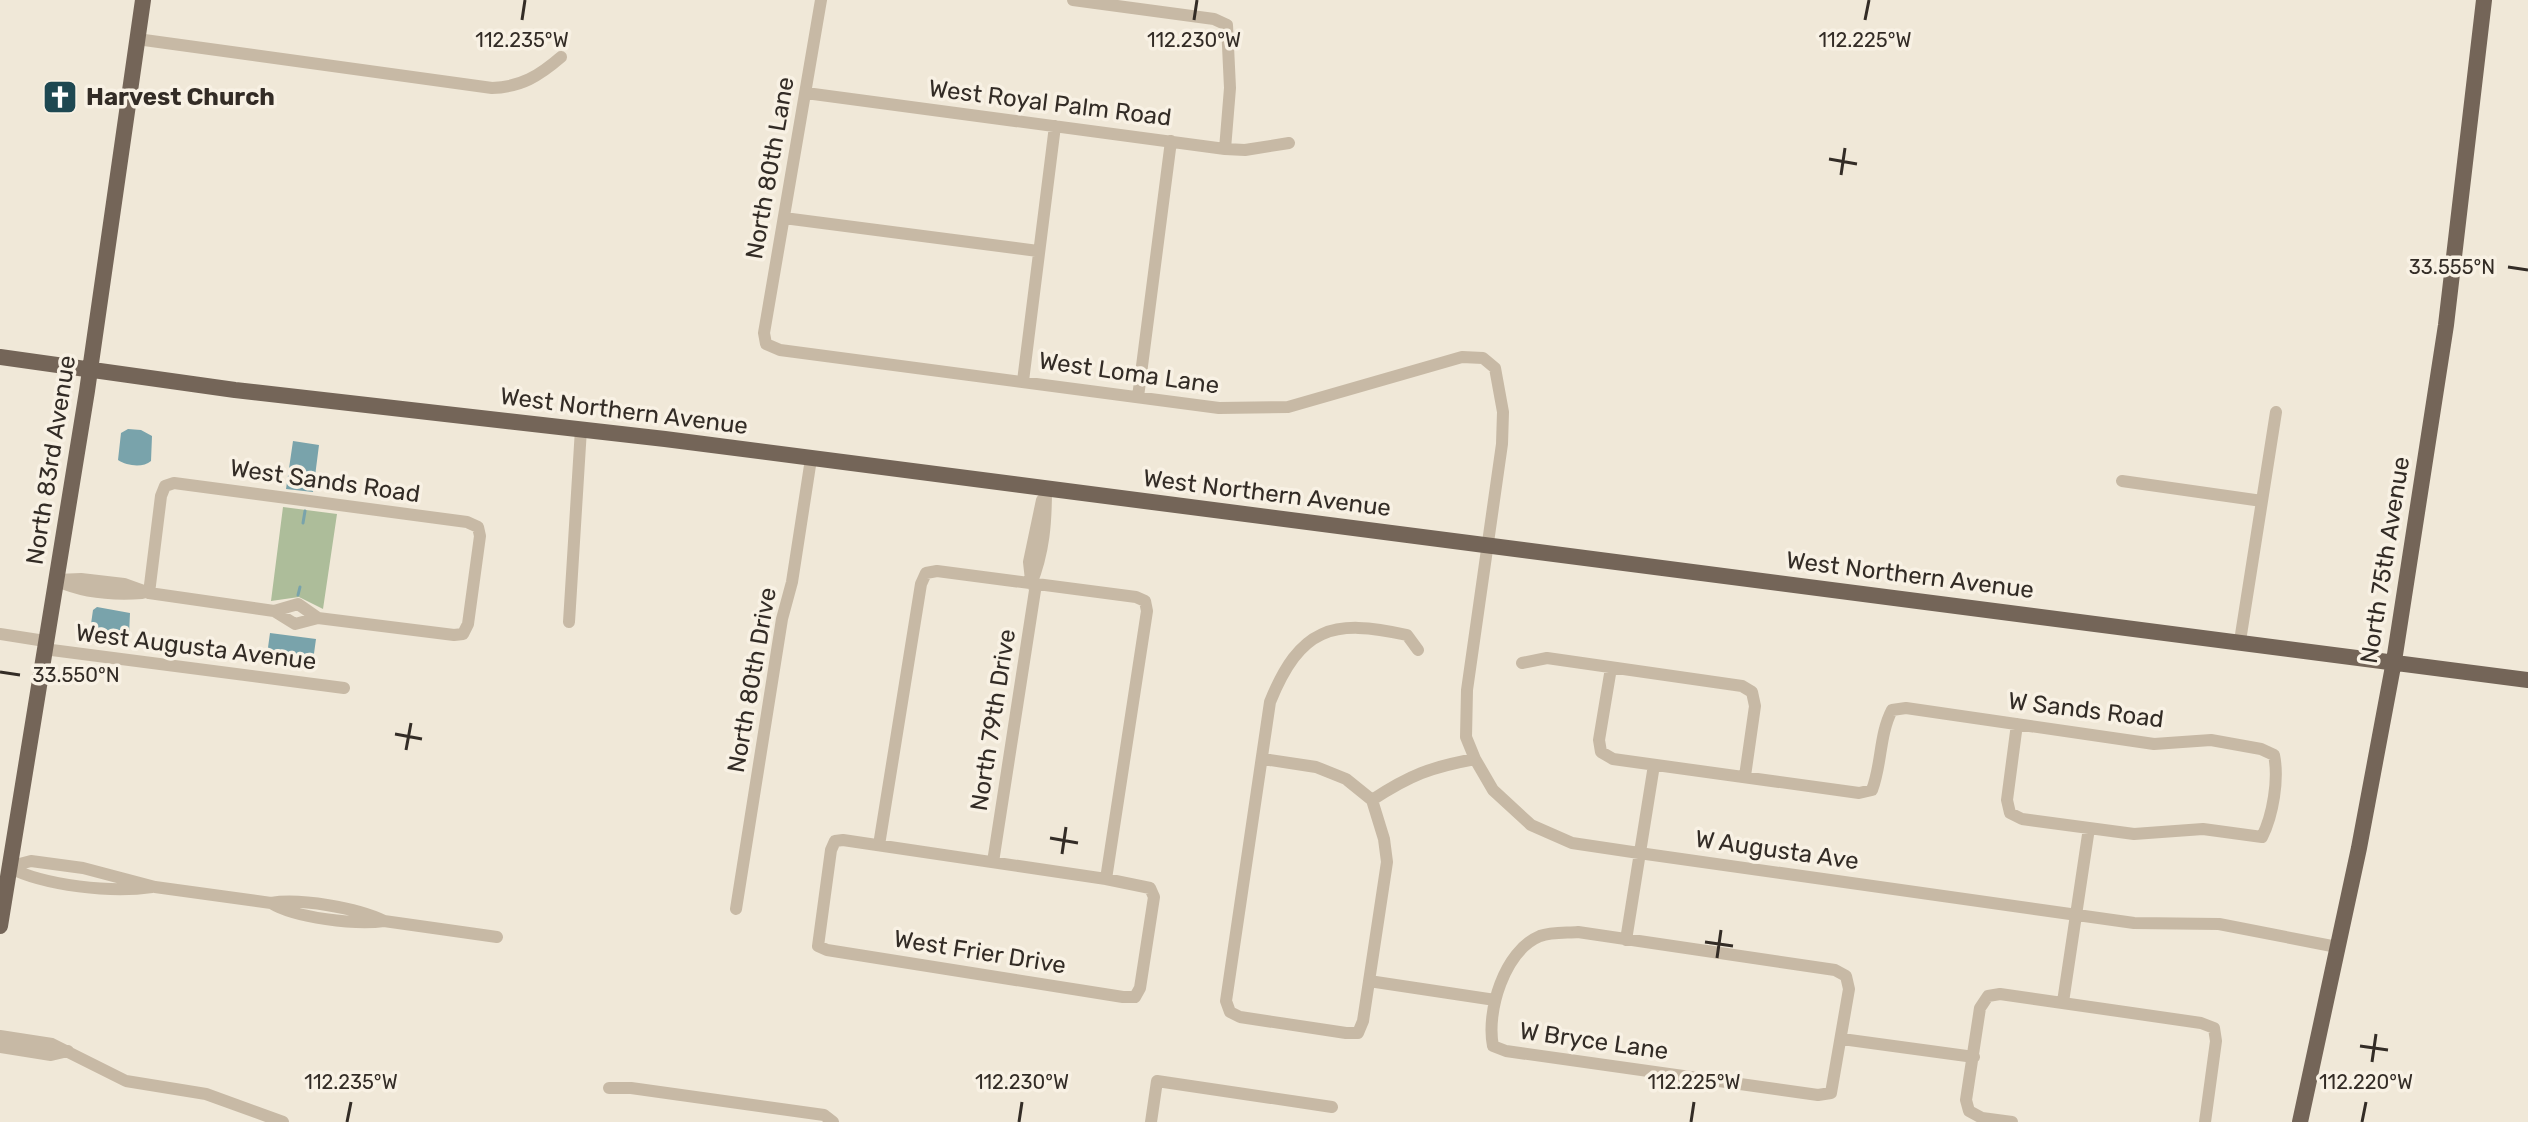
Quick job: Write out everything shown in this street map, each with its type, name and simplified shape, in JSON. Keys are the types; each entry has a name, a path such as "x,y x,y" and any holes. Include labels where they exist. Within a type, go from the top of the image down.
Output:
{"main road":[{"name":"North 83rd Avenue","path":"0,926 90,371 143,0"},
{"name":"North 75th Avenue","path":"2300,1122 2362,835 2394,661 2446,325 2484,0"},
{"name":"West Northern Avenue","path":"0,357 235,390 581,429 1487,544 2528,680"}],"street":[{"name":"North 80th Lane","path":"766,344 764,333 821,0"},
{"path":"1073,0 1214,19 1227,25 1230,88 1225,149"},
{"path":"137,39 492,88 526,82 561,57"},
{"name":"West Royal Palm Road","path":"806,93 1225,149 1245,150 1289,143"},
{"path":"1023,381 1055,126"},
{"path":"1138,397 1171,141"},
{"path":"784,218 1038,251"},
{"name":"West Loma Lane","path":"766,344 780,350 1219,408 1288,407 1462,357 1483,358"},
{"name":"W Augusta Ave","path":"1483,358 1495,368 1503,412 1502,444 1467,690 1466,737 1493,790 1531,825 1572,843 2134,923 2219,924 2337,947"},
{"path":"2240,641 2276,412"},
{"path":"569,622 581,429"},
{"name":"North 80th Drive","path":"736,909 811,459"},
{"path":"2122,481 2262,501"},
{"name":"West Sands Road","path":"149,593 161,496 165,486 174,483 467,522 478,527 480,536 470,610 463,634 318,618"},
{"name":"North 79th Drive","path":"993,862 1034,584 1036,523 1046,489"},
{"path":"937,571 1034,584 1136,597 1145,601 1147,611 1106,879 879,845 921,584 926,573 937,571"},
{"path":"57,580 77,578 113,588 274,611 295,624 318,618"},
{"path":"274,611 298,604 318,618"},
{"path":"1263,759 1316,767 1346,779 1372,800 1384,839 1387,862 1363,1021 1358,1033 1240,1017 1230,1012 1226,1001 1270,702 1283,671 1302,646 1333,629 1375,628 1407,635 1418,650"},
{"name":"West Augusta Avenue","path":"0,634 44,645 344,688"},
{"path":"1522,663 1547,658 1742,686 1752,692 1755,706 1745,776 1613,759 1601,752 1599,740 1611,668"},
{"name":"W Sands Road","path":"1745,776 1859,793 1872,790 1877,778 1885,723 1892,710 1906,708 2154,744 2211,740 2261,749 2274,755 2276,766 2268,824 2262,837 2203,829 2134,834 2089,828"},
{"path":"2017,724 2007,800 2010,813 2022,819 2089,828 2063,1002"},
{"path":"1372,800 1433,766 1475,759"},
{"path":"1626,940 1654,765"},
{"name":"West Frier Drive","path":"879,845 835,841 831,850 818,946 827,950 1135,997 1140,988 1154,897 1150,888 1106,879"},
{"path":"8,867 31,861 138,880 155,887 369,913 384,921 497,937"},
{"path":"61,882 64,866"},
{"path":"8,867 28,877 61,882 138,889 155,887"},
{"path":"1495,1000 1507,969 1523,949 1541,936 1578,932 1835,970 1846,976 1849,989 1842,1039 1974,1057"},
{"name":"W Bryce Lane","path":"1369,981 1495,1000 1490,1034 1493,1046 1506,1051 1818,1095 1831,1093 1842,1039"},
{"path":"2012,1122 1982,1118 1969,1111 1966,1100 1980,1008 1988,996 2000,994 2201,1023 2214,1028 2216,1041 2205,1122"},
{"path":"0,1036 36,1047"},
{"path":"0,1047 52,1044 126,1081 206,1094 283,1122"},
{"path":"1151,1122 1157,1081 1332,1107"},
{"path":"609,1088 646,1090 824,1115 832,1120"}],"green space":[{"path":"283,507 337,514 323,609 299,597 271,601"}],"water":[{"path":"128,429 141,430 152,436 151,461 148,463 135,465 118,460 121,433"},
{"path":"293,441 319,445 313,492 286,489"},
{"path":"97,607 130,613 129,635 124,641 109,642 91,624 93,610"},
{"path":"270,633 316,639 312,668 266,662"}],"waterway":[{"path":"303,523 305,511"},
{"path":"298,595 300,587"}],"place":[{"name":"Harvest Church","path":"60,97"}]}
